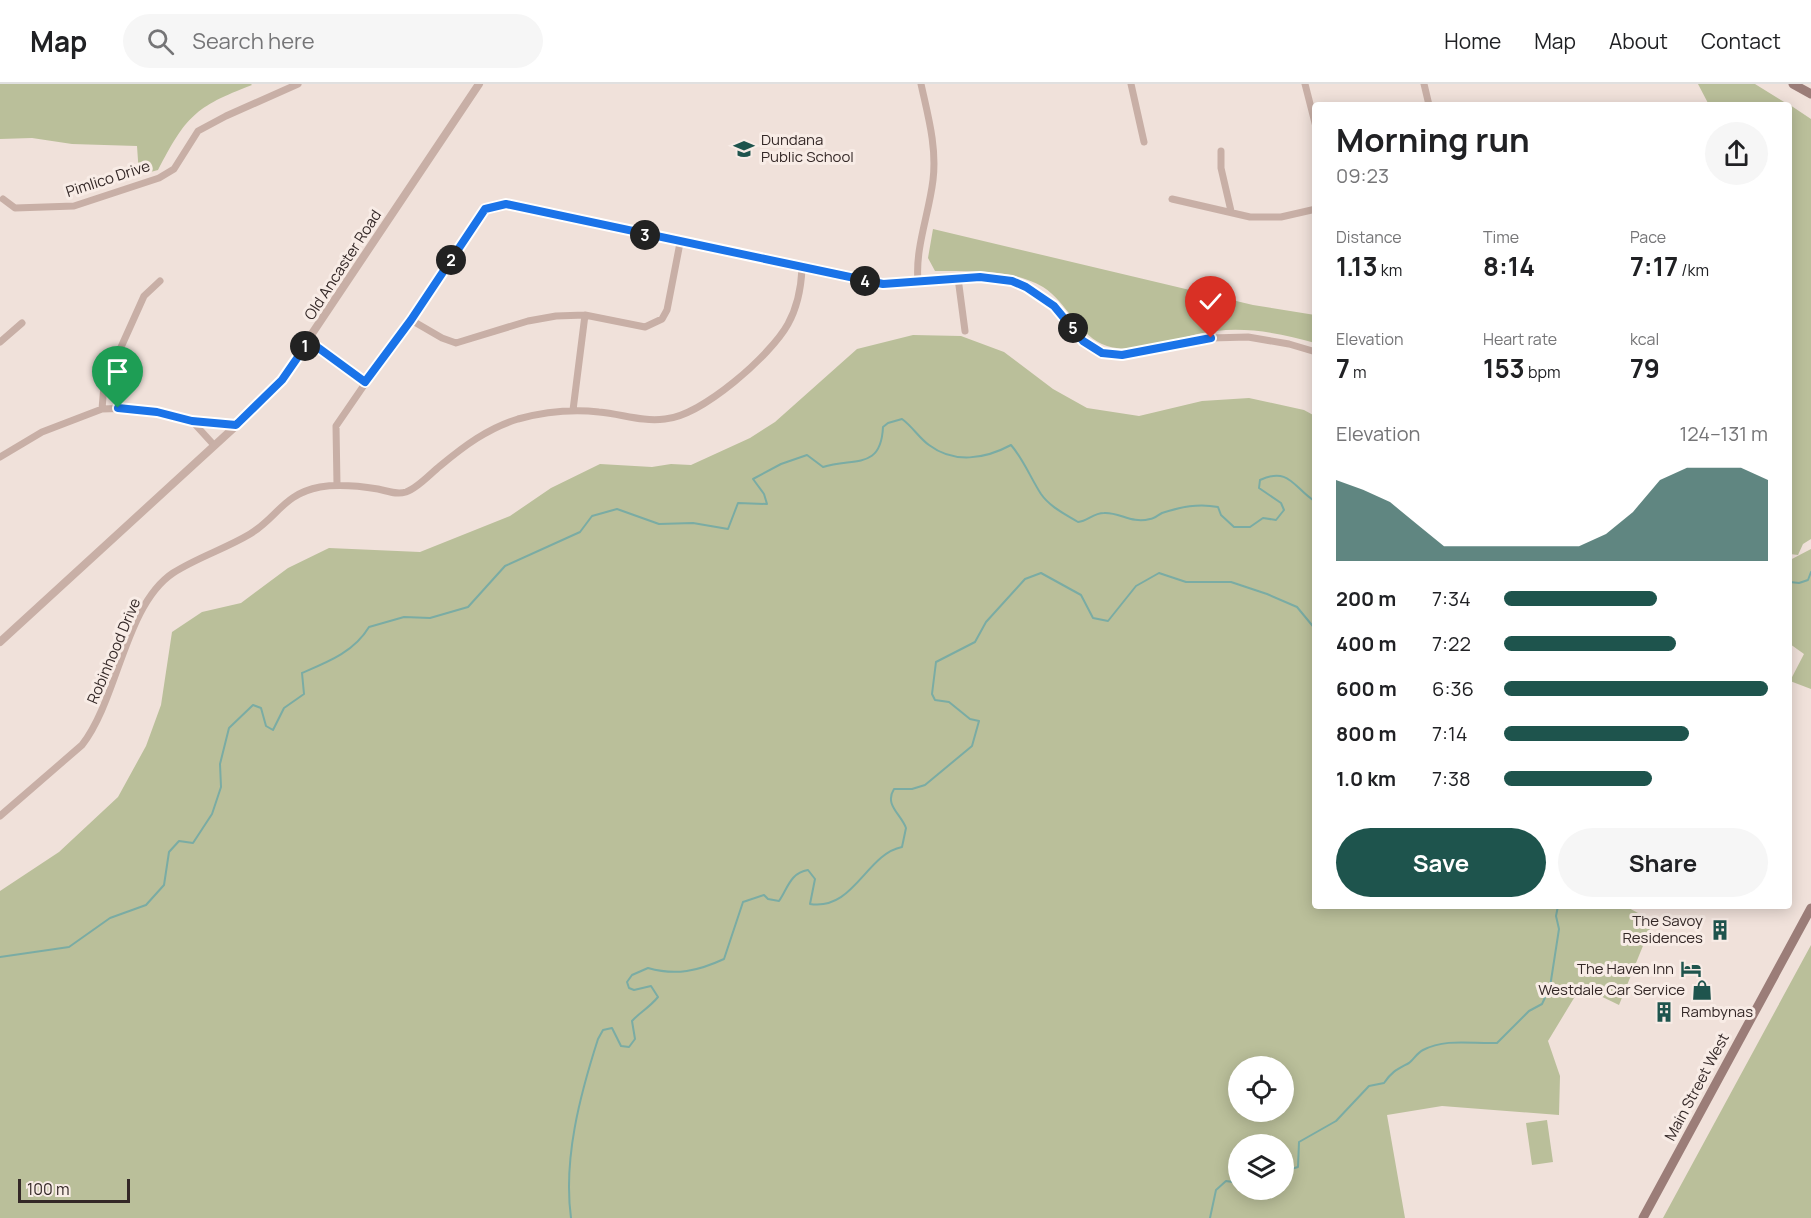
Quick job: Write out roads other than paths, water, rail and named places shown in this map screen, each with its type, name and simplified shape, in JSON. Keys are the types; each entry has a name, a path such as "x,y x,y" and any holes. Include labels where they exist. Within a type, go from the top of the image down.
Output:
{"main road":[{"path":"1793,84 1811,94"},
{"name":"Main Street West","path":"1643,1218 1811,908"}],"street":[{"name":"Pimlico Drive","path":"3,199 15,208 74,206 159,178 174,169 198,131 298,84"},
{"name":"Old Ancaster Road","path":"0,642 282,380 479,84"},
{"path":"918,281 918,256 934,179 934,150 921,84"},
{"path":"1131,84 1144,142"},
{"path":"1305,84 1312,111"},
{"path":"1424,84 1428,102"},
{"path":"1221,151 1221,168 1231,211"},
{"path":"1172,199 1250,217 1281,217 1312,210"},
{"path":"336,485 336,426 411,320 485,209 496,205 506,204 802,269 883,284 958,278 997,278 1026,287 1054,306 1083,341 1102,353 1122,355 1211,338 1248,337 1289,344 1312,351"},
{"path":"411,320 456,343 528,321 556,316 585,315 645,327 662,319 667,310 680,243"},
{"name":"Robinhood Drive","path":"0,816 82,745 92,733 103,712 142,610 171,575 253,532 284,502 304,491 336,485 393,493 408,491 464,446 490,430 535,415 573,410 600,412 643,420 668,419 712,398 775,344 797,307 802,269"},
{"path":"958,278 965,331"},
{"path":"102,409 104,385 144,296 160,280"},
{"path":"573,410 585,315"},
{"path":"0,342 22,323"},
{"path":"309,341 365,382"},
{"path":"0,457 42,432 102,409 134,408 192,421 236,425"},
{"path":"192,421 213,444"}],"waterway":[{"path":"0,957 69,947 110,918 146,905 164,885 169,852 179,841 193,843 212,814 221,787 220,764 229,728 253,705 261,708 266,726 273,730 284,708 304,694 302,673 348,650 369,627 404,617 430,618 468,607 505,566 580,532 592,516 617,509 659,524 693,523 728,529 738,503 767,504 764,494 753,479 781,464 807,455 823,467 864,460 877,450 883,427 902,419 929,445 949,455 980,456 1011,445 1045,499 1078,522 1104,513 1143,520 1176,509 1203,505 1218,507 1221,515 1234,527 1250,527 1263,518 1276,520 1284,510 1281,503 1259,488 1260,480 1270,476 1285,477 1312,499"},
{"path":"1792,582 1808,580 1811,572"},
{"path":"571,1218 569,1196 571,1150 579,1105 598,1039 603,1030 612,1028 621,1046 629,1047 635,1039 632,1021 658,997 651,986 634,990 629,988 627,982 632,975 648,968 668,972 687,971 724,959 743,902 764,895 768,899 779,901 793,878 808,870 815,879 810,904 825,904 849,891 879,860 902,847 906,828 892,805 891,795 894,789 912,789 925,785 972,746 979,721 970,719 949,702 935,700 932,694 936,662 975,642 986,622 1025,579 1041,573 1081,595 1093,618 1108,621 1136,586 1159,573 1186,582 1231,582 1297,607 1312,625"},
{"path":"1294,1168 1298,1167 1299,1142 1336,1121 1369,1086 1384,1083 1421,1051 1432,1046 1450,1043 1497,1043 1529,1011 1542,1004 1550,987 1559,929 1556,916 1557,909"},
{"path":"1210,1218 1216,1190 1228,1181"}],"place":[{"name":"Dundana Public School","path":"744,149"},
{"name":"The Savoy Residences","path":"1720,930"},
{"name":"The Haven Inn","path":"1691,969"},
{"name":"Westdale Car Service","path":"1702,990"},
{"name":"Rambynas","path":"1664,1012"}]}
